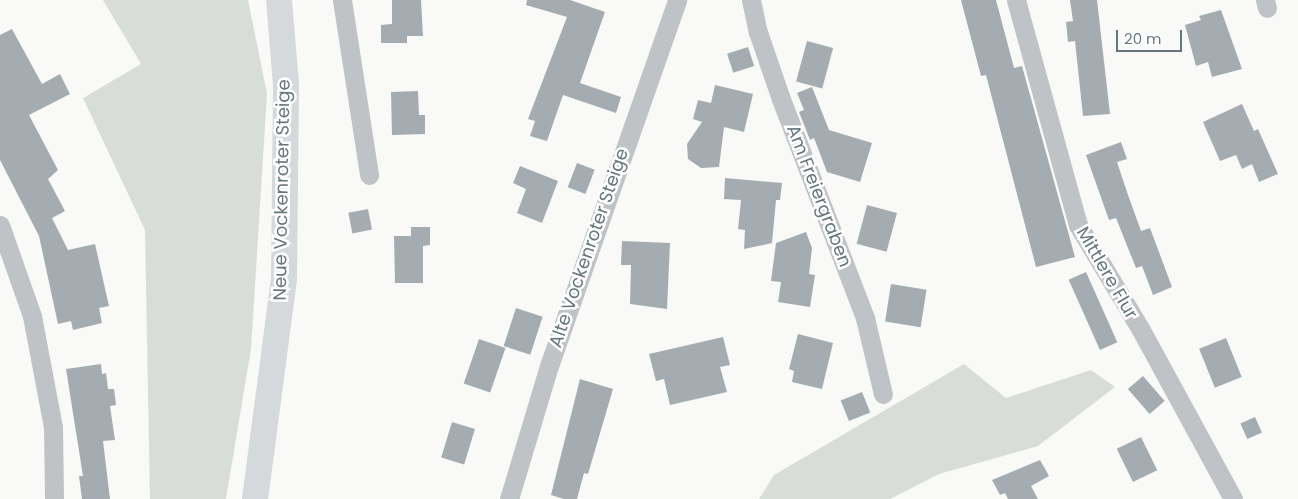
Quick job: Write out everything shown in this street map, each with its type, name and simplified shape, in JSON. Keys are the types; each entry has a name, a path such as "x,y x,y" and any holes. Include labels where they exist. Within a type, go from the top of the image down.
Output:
{"main road":[{"name":"Neue Vockenroter Steige","path":"255,499 284,278 286,85 279,0"}],"street":[{"path":"342,0 369,174"},
{"name":"Alte Vockenroter Steige","path":"510,499 549,366 677,0"},
{"name":"Am Freiergraben","path":"751,0 758,32 781,99 865,318 883,394"},
{"name":"Mittlere Flur","path":"1016,0 1078,225 1141,330 1233,499"},
{"path":"0,224 36,335 54,426 54,499"}],"shaded area":[{"path":"103,0 248,0 267,94 251,349 226,499 150,499 145,230 83,98 141,64"},
{"path":"964,364 1006,398 1091,370 1115,387 1038,446 939,474 890,499 759,499 774,475"}],"building":[{"path":"392,0 421,0 423,36 407,36 407,43 381,43 381,25 392,24"},
{"path":"527,0 570,0 605,12 580,83 621,97 616,113 563,95 547,141 530,136 535,121 528,119 567,17 526,5"},
{"path":"961,0 996,0 1014,68 1022,66 1075,257 1036,267 986,75 981,76"},
{"path":"1070,0 1097,0 1110,114 1083,116 1075,41 1068,42 1066,22 1073,21"},
{"path":"1221,10 1242,69 1212,77 1208,62 1196,66 1185,25 1201,20 1199,16"},
{"path":"12,29 42,84 60,74 70,94 29,115 58,170 48,179 65,211 52,218 68,250 95,244 109,306 99,308 102,323 73,330 71,321 58,324 39,236 0,160 0,35"},
{"path":"807,41 833,48 822,89 796,82"},
{"path":"748,47 754,66 733,73 727,54"},
{"path":"715,85 753,94 744,132 724,127 719,167 701,168 688,159 687,144 702,122 693,119 698,100 711,103"},
{"path":"812,87 829,130 872,143 860,182 827,172 814,138 810,140 799,112 804,110 797,93"},
{"path":"418,91 419,115 425,115 425,134 392,135 391,92"},
{"path":"1242,104 1254,131 1258,129 1278,174 1259,182 1252,164 1242,169 1236,155 1220,161 1203,122"},
{"path":"1121,142 1127,159 1117,162 1128,195 1141,231 1150,228 1172,287 1153,295 1142,266 1136,268 1116,218 1109,220 1086,155"},
{"path":"577,163 595,170 585,194 568,187"},
{"path":"520,166 558,181 542,223 517,213 526,189 513,183"},
{"path":"725,178 782,183 780,200 776,200 772,243 744,249 745,230 738,229 741,200 724,199"},
{"path":"867,205 897,213 887,252 857,244"},
{"path":"368,209 372,230 352,233 348,213"},
{"path":"411,227 430,227 430,245 423,246 423,283 395,283 394,236 411,236"},
{"path":"806,232 812,248 809,274 815,275 810,307 778,302 781,282 771,281 776,243"},
{"path":"622,241 670,243 667,309 630,304 631,265 621,265"},
{"path":"1086,272 1117,342 1100,350 1069,280"},
{"path":"891,284 927,290 921,327 885,322"},
{"path":"516,308 543,317 530,355 504,346"},
{"path":"798,334 833,343 822,389 792,382 794,371 789,369"},
{"path":"723,337 730,365 720,367 727,392 670,405 664,379 656,381 649,354"},
{"path":"1226,338 1242,377 1215,388 1199,349"},
{"path":"479,339 505,348 490,393 464,383"},
{"path":"101,364 102,374 106,373 108,389 114,389 116,405 110,406 115,440 103,441 110,499 82,499 79,476 83,476 66,369"},
{"path":"1143,376 1165,401 1150,414 1128,389"},
{"path":"580,379 613,389 588,474 584,473 577,499 564,499 551,495"},
{"path":"862,392 870,412 849,421 841,401"},
{"path":"1255,417 1262,433 1247,439 1240,424"},
{"path":"452,422 475,429 464,464 441,457"},
{"path":"1141,437 1157,470 1133,482 1117,449"},
{"path":"1040,460 1049,476 1031,486 1038,499 1008,499 1005,493 1000,495 992,480"}]}
